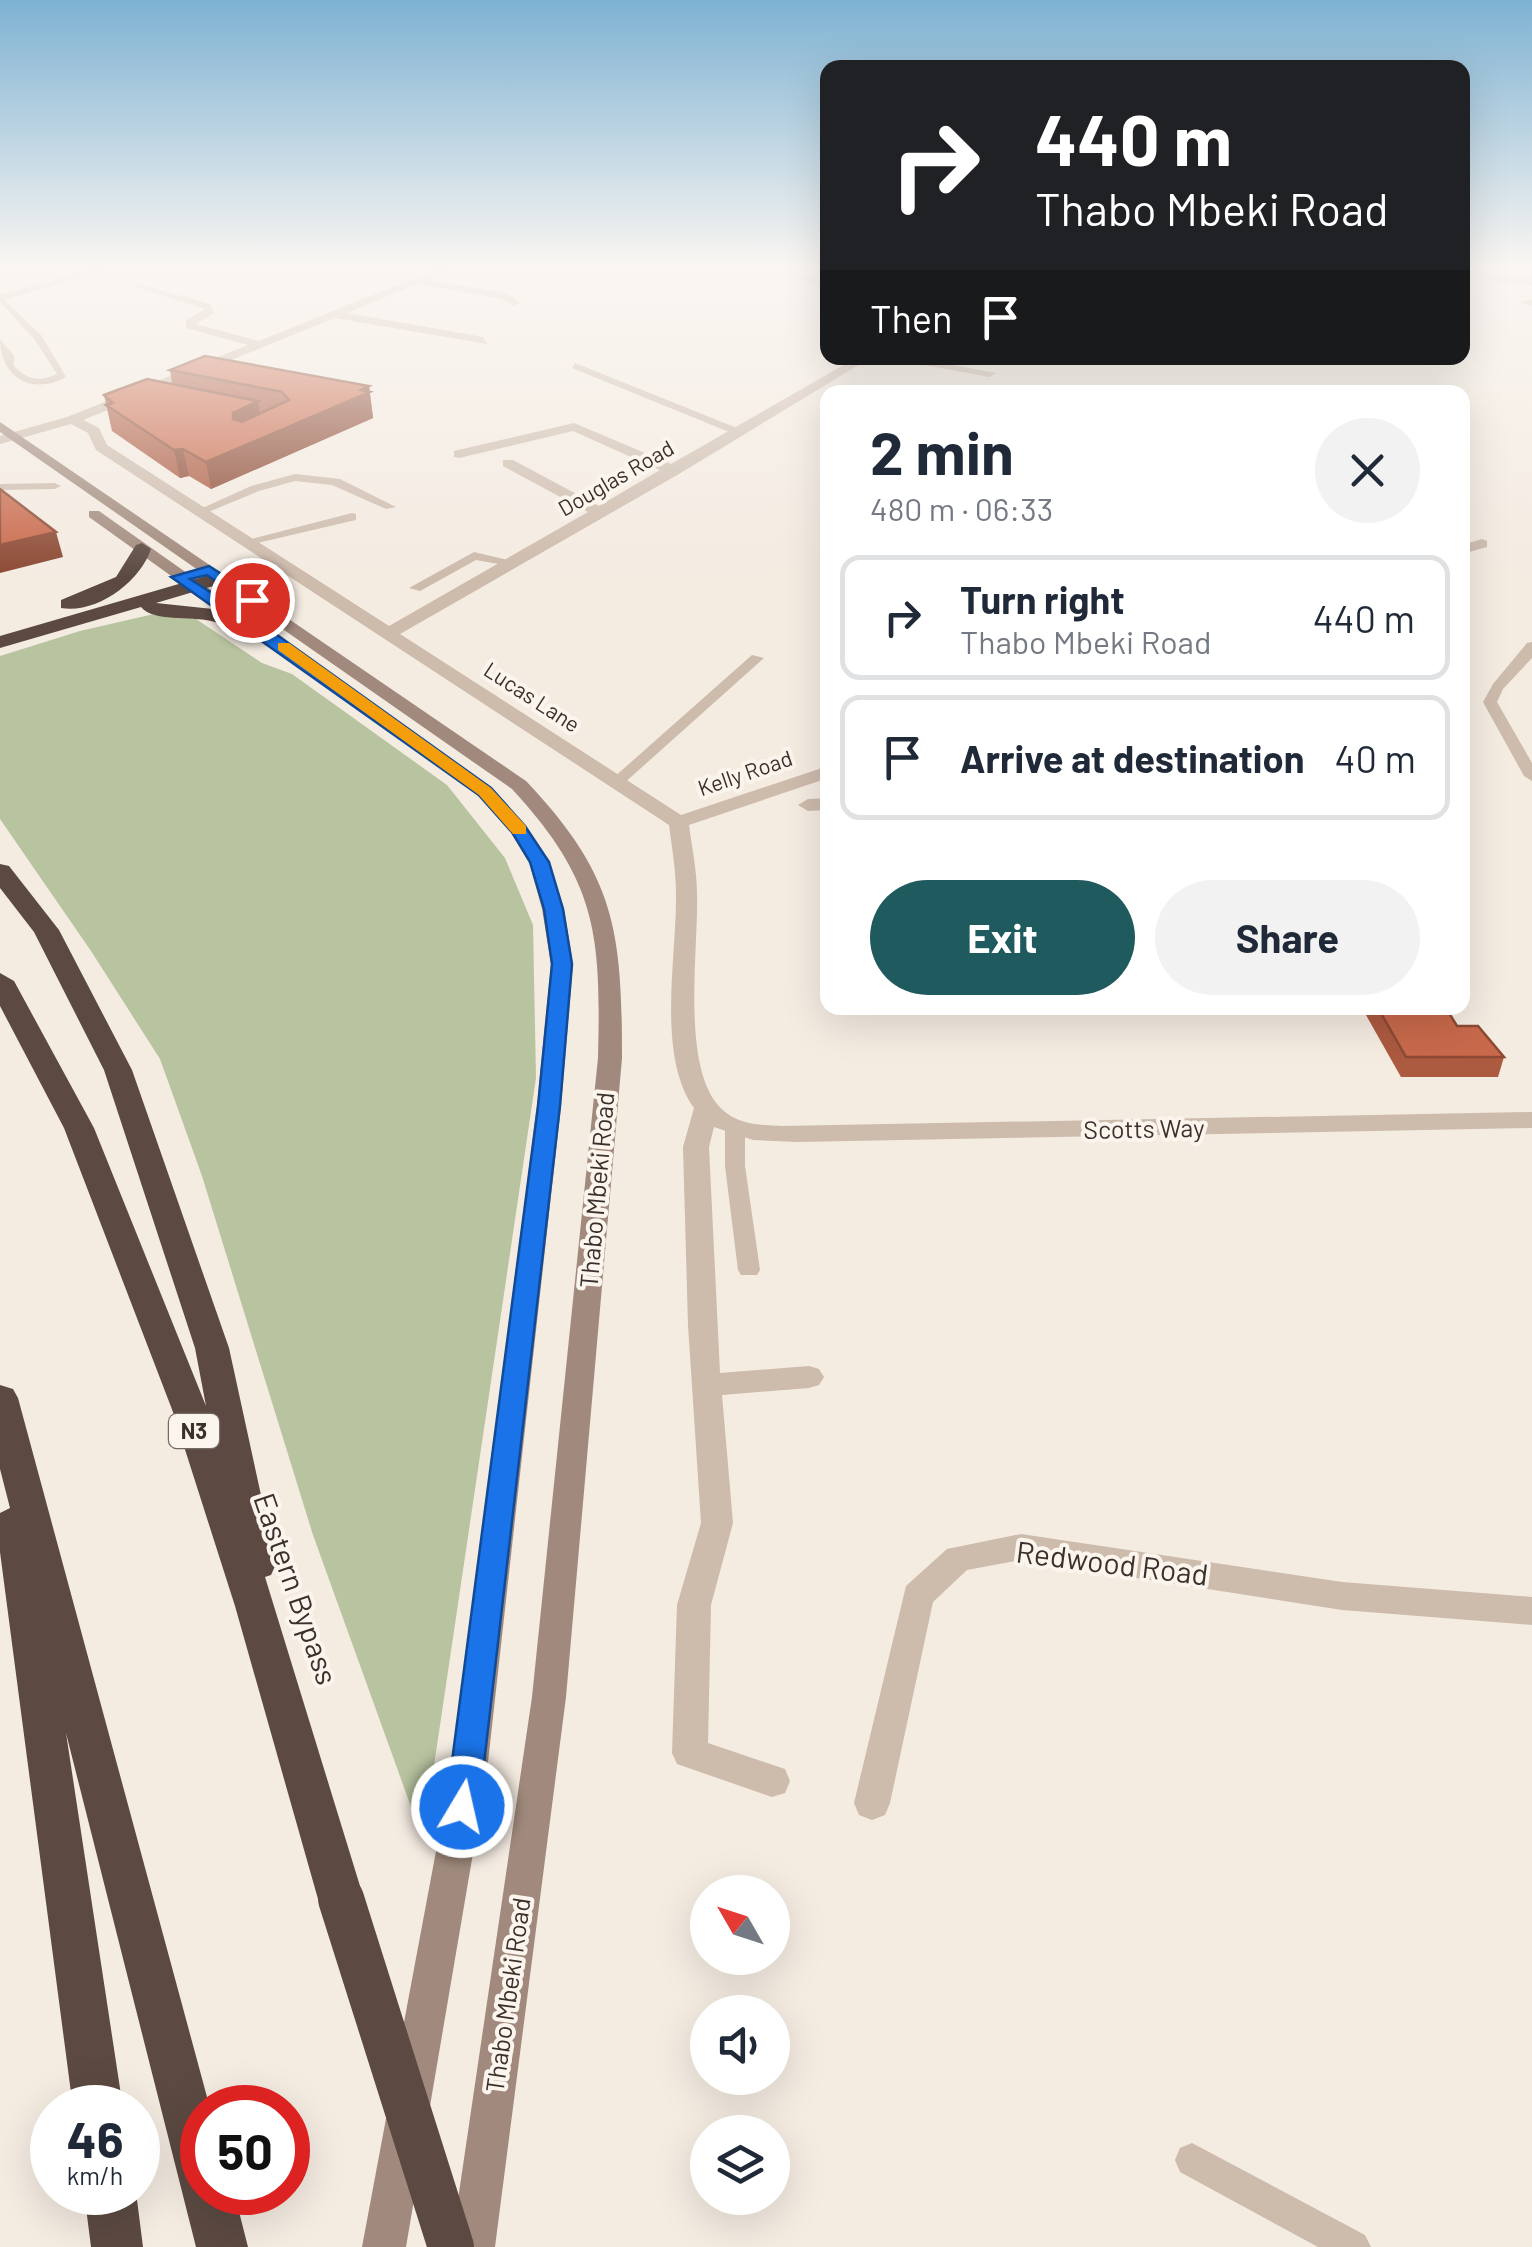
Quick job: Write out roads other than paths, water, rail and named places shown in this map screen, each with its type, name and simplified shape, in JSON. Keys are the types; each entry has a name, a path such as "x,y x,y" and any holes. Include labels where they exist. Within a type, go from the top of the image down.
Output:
{"highway":[{"path":"0,642 126,579 137,567 142,549"},
{"path":"50,619 200,578"},
{"path":"0,625 157,608 213,615 267,635"},
{"path":"0,870 46,930 124,1089 212,1348 284,1692"},
{"name":"Eastern Bypass","path":"0,981 78,1126 160,1332 284,1692 341,1899 450,2247"},
{"path":"0,1398 180,2089"},
{"path":"0,1412 95,2085"},
{"path":"113,2215 117,2247"},
{"path":"214,2215 222,2247"}],"main road":[{"name":"Thabo Mbeki Road","path":"4,437 24,463 55,486 142,549 200,578 267,635 485,792 519,830 539,862 554,909 562,964 549,1106 469,1771 384,2247"},
{"name":"Thabo Mbeki Road","path":"4,437 200,578 447,733 520,785 551,816 582,862 603,908 612,963 610,1058 549,1696 473,2247"}],"street":[{"path":"4,437 72,420 199,368"},
{"name":"Douglas Road","path":"388,634 515,564 847,368"},
{"path":"956,368 990,373"},
{"name":"Lucas Lane","path":"72,420 94,432 101,447 679,822"},
{"path":"459,454 574,427 674,470"},
{"path":"508,462 602,513"},
{"path":"1470,548 1482,544"},
{"name":"Kelly Road","path":"679,822 820,775"},
{"path":"679,822 687,894 683,989 692,1085 706,1109 746,1130"},
{"path":"706,1109 696,1146 706,1385 717,1523 694,1605 690,1754 772,1781"},
{"name":"Scotts Way","path":"746,1130 1532,1120"},
{"path":"706,1385 810,1377"},
{"name":"Redwood Road","path":"872,1803 918,1596 958,1558 1022,1547 1342,1596 1532,1611"}],"lane":[{"path":"11,368 18,377 34,383 48,382 64,374 60,368"},
{"path":"580,368 738,432"},
{"path":"135,394 163,399"},
{"path":"202,511 292,475 349,485 390,507"},
{"path":"0,487 55,486"},
{"path":"249,541 352,516"},
{"path":"415,588 474,556 515,564"},
{"path":"1532,646 1521,666 1492,694 1490,702 1532,776"},
{"path":"616,782 757,658"},
{"path":"746,1130 735,1166 749,1270"},
{"path":"1192,2160 1353,2247"}]}
